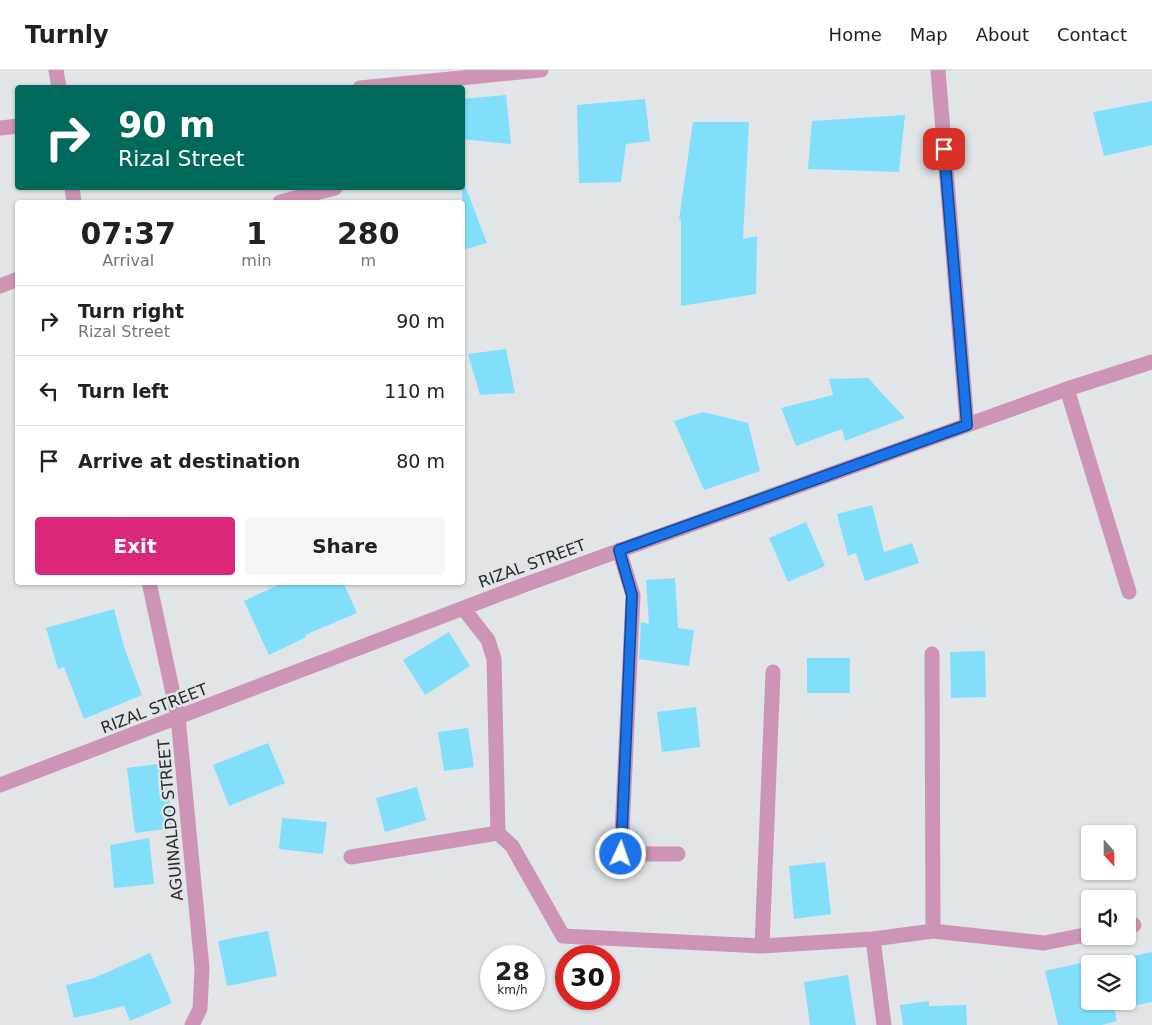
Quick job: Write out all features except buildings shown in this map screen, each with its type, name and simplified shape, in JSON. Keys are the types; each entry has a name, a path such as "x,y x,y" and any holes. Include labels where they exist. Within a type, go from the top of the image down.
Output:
{"street":[{"path":"56,70 58,85"},
{"path":"390,85 541,70"},
{"path":"938,70 967,425"},
{"path":"0,128 15,126"},
{"path":"288,200 327,190"},
{"path":"0,286 15,280"},
{"name":"RIZAL STREET","path":"0,785 619,550 1067,389 1152,362"},
{"path":"1067,389 1129,592"},
{"path":"619,550 632,595 621,854 678,854"},
{"name":"AGUINALDO STREET","path":"150,585 178,717 202,968 200,1009 192,1025"},
{"path":"463,608 488,640 494,659 498,833 512,846 563,936 762,946 873,939 933,931 1044,944 1081,936"},
{"path":"932,654 933,931"},
{"path":"762,946 773,672"},
{"path":"351,857 498,833"},
{"path":"873,939 884,1025"}],"route":[{"path":"621,854 632,595 619,550 967,425 944,149"}]}
